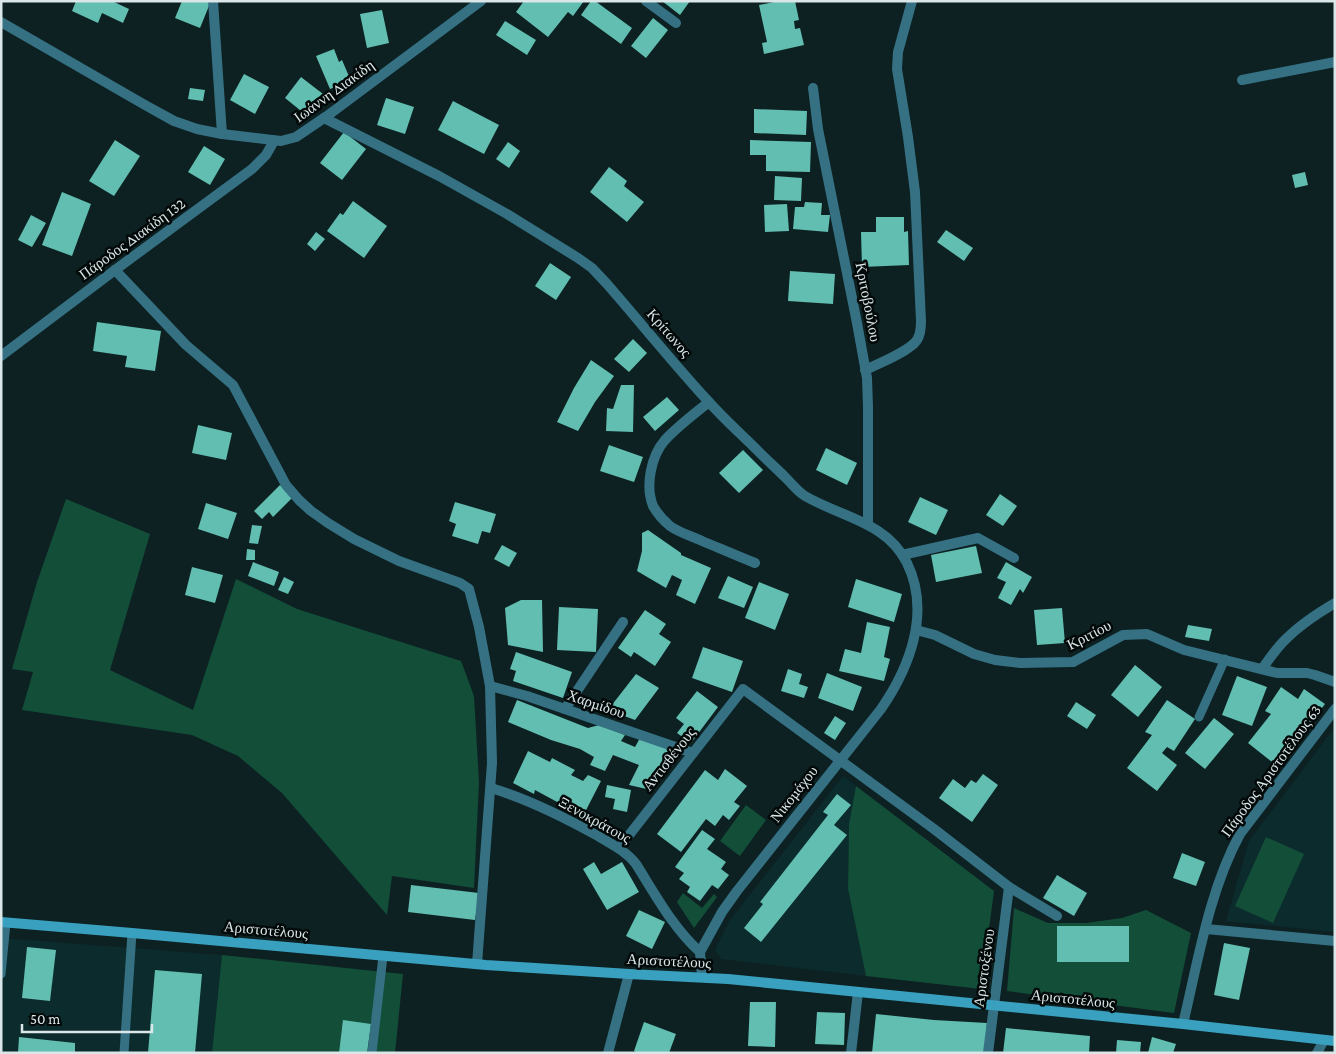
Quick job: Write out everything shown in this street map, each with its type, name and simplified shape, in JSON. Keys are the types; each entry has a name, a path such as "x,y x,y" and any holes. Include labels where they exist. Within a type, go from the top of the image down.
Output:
{"main road":[{"name":"Αριστοτέλους","path":"4,922 477,964 702,977 1183,1024 1335,1041"}],"street":[{"path":"213,1 222,134"},
{"name":"Ιωάννη Διακίδη","path":"1,22 164,116 184,125 222,134 281,141 296,137 324,118 481,1"},
{"path":"646,1 676,23"},
{"path":"866,370 913,345 920,333 921,312 915,192 897,70 898,52 912,1"},
{"path":"1242,80 1335,62"},
{"name":"Κριτοβούλου","path":"813,88 818,128 866,370 868,406 868,524"},
{"name":"Κρίτωνος","path":"324,118 478,197 542,234 592,268 709,402 803,494 868,524 887,538 902,555 910,570 915,587 917,607 916,630"},
{"name":"Πάροδος Διακίδη 132","path":"1,356 252,169 266,155 274,141"},
{"path":"115,270 186,346 233,385 286,485 311,511 354,539 384,554 460,583 469,589 490,686 492,763 477,964"},
{"path":"709,402 670,434 658,450 654,458 651,477 650,492 652,501 658,514 671,527 755,563"},
{"path":"902,555 978,538 1014,558"},
{"path":"1262,669 1287,638 1308,620 1335,603"},
{"path":"565,709 623,622"},
{"name":"Κριτίου","path":"916,630 942,638 974,654 995,660 1020,663 1073,662 1123,635 1147,634 1184,650 1278,673 1307,673 1335,682"},
{"name":"Νικομάχου","path":"700,952 722,912 737,890 894,690 909,656 916,630"},
{"name":"Χαρμίδου","path":"490,686 565,709 693,753"},
{"name":"Αντισθένους","path":"619,848 743,689 840,760"},
{"name":"Πάροδος Αριστοτέλους 63","path":"1183,1024 1217,888 1240,834 1335,709"},
{"path":"840,760 1010,887 1057,916"},
{"name":"Ξενοκράτους","path":"491,788 515,795 550,811 619,848 632,858 664,908 700,952"},
{"name":"Αριστοξένου","path":"988,1053 1010,887"},
{"path":"1206,929 1335,941"},
{"path":"700,952 702,977"},
{"path":"608,1053 629,974"},
{"path":"852,1053 858,992"},
{"path":"1317,1053 1324,1040"}],"lane":[{"path":"1199,717 1225,659"},
{"path":"1,974 4,922"},
{"path":"124,1053 132,933"},
{"path":"372,1053 383,956"}],"shaded area":[{"path":"1335,727 1335,932 1226,921 1249,841"},
{"path":"843,776 856,786 849,824 848,889 866,976 721,959 715,950 730,920"},
{"path":"1,938 222,955 212,1053 1,1053"}],"green space":[{"path":"66,499 150,534 110,670 193,710 236,579 297,609 461,661 474,696 479,782 474,888 392,876 387,915 282,793 238,756 192,735 22,710 33,672 12,669 37,582"},
{"path":"856,786 994,891 981,989 866,976 848,889 849,824"},
{"path":"746,805 766,820 740,856 720,841"},
{"path":"1266,837 1304,854 1273,923 1235,906"},
{"path":"683,893 702,908 714,894 717,897 694,928 677,902"},
{"path":"1014,908 1048,923 1086,923 1122,918 1146,910 1191,933 1174,1013 1007,991"},
{"path":"222,955 403,974 395,1053 212,1053"}],"building":[{"path":"76,1 112,1 129,9 123,23 102,13 98,23 72,11"},
{"path":"182,1 211,1 200,28 175,18"},
{"path":"524,1 584,1 573,16 568,12 548,37 516,12"},
{"path":"591,1 595,1 632,28 621,44 581,15"},
{"path":"662,1 690,1 680,15"},
{"path":"779,1 795,1 799,20 794,21 795,29 800,28 804,45 764,54 762,43 767,42 759,5"},
{"path":"382,10 389,43 367,48 360,14"},
{"path":"653,18 668,30 646,58 631,46"},
{"path":"505,21 536,40 527,55 496,35"},
{"path":"334,49 339,62 342,60 351,81 330,89 316,56"},
{"path":"244,74 269,87 255,114 230,100"},
{"path":"301,77 323,94 306,115 285,98"},
{"path":"190,88 205,90 203,101 188,99"},
{"path":"386,98 414,107 405,134 377,125"},
{"path":"453,101 499,125 484,154 438,130"},
{"path":"754,109 807,111 806,135 754,133"},
{"path":"344,132 366,149 342,180 320,163"},
{"path":"115,140 140,156 114,196 89,181"},
{"path":"750,140 811,142 810,172 766,171 766,155 750,155"},
{"path":"508,142 520,151 509,168 496,159"},
{"path":"204,146 225,159 210,185 188,172"},
{"path":"609,167 627,181 624,186 644,202 627,222 590,192"},
{"path":"1305,172 1308,185 1295,188 1292,175"},
{"path":"775,176 802,178 801,201 774,200"},
{"path":"62,192 91,204 72,256 42,245"},
{"path":"353,201 387,226 364,258 327,231 340,213 343,215"},
{"path":"805,202 822,203 821,215 830,215 828,232 793,229 795,207 804,207"},
{"path":"787,204 789,231 765,232 764,205"},
{"path":"31,215 46,223 32,247 18,240"},
{"path":"876,217 904,217 904,232 908,231 909,265 862,267 861,232 876,232"},
{"path":"946,230 973,248 964,261 937,242"},
{"path":"316,232 325,239 315,251 307,244"},
{"path":"550,263 571,277 556,300 535,286"},
{"path":"790,271 835,274 833,304 788,301"},
{"path":"97,322 161,331 155,371 125,367 127,356 93,351"},
{"path":"633,339 647,353 629,372 614,359"},
{"path":"591,360 614,376 595,402 578,431 557,422"},
{"path":"621,385 634,385 633,432 606,431 607,408 613,409"},
{"path":"667,397 679,410 655,431 643,417"},
{"path":"198,425 232,433 226,460 192,453"},
{"path":"609,445 643,457 634,482 600,471"},
{"path":"826,448 857,463 847,485 816,470"},
{"path":"743,450 763,470 739,493 719,473"},
{"path":"280,485 293,497 273,517 269,512 262,519 254,511"},
{"path":"1000,494 1017,506 1003,526 986,515"},
{"path":"920,497 948,510 936,535 908,522"},
{"path":"455,502 496,514 490,533 482,531 478,544 452,536 456,524 449,521"},
{"path":"206,503 237,513 228,539 198,529"},
{"path":"252,525 262,526 258,544 249,543"},
{"path":"648,530 681,553 681,555 711,568 695,604 676,595 682,580 672,575 666,588 637,571 642,551 642,533"},
{"path":"502,545 517,553 509,567 494,559"},
{"path":"976,546 982,573 936,582 931,555"},
{"path":"247,549 255,550 255,560 246,560"},
{"path":"253,562 279,572 274,586 248,576"},
{"path":"1006,562 1032,577 1023,593 1020,589 1011,605 998,598 1006,582 997,578"},
{"path":"192,567 223,575 215,603 185,595"},
{"path":"728,576 753,587 744,608 718,598"},
{"path":"284,577 294,582 288,594 278,590"},
{"path":"856,579 902,594 894,622 848,607"},
{"path":"759,582 789,594 775,630 745,618"},
{"path":"521,600 542,600 543,652 508,645 505,608"},
{"path":"559,607 598,609 596,652 557,650"},
{"path":"1062,608 1065,643 1037,645 1034,610"},
{"path":"645,610 666,624 659,634 671,642 655,666 634,652 631,657 618,648"},
{"path":"867,622 890,627 884,657 890,659 884,681 839,671 845,649 861,653"},
{"path":"1188,625 1212,629 1209,641 1185,637"},
{"path":"703,647 743,661 732,692 692,678"},
{"path":"516,652 572,672 563,698 513,681 516,671 510,669"},
{"path":"1135,665 1162,687 1138,717 1111,695"},
{"path":"788,669 802,674 799,684 808,687 804,698 781,691"},
{"path":"827,673 862,687 853,711 818,698"},
{"path":"636,674 659,688 635,720 608,710"},
{"path":"1237,676 1267,687 1252,726 1222,715"},
{"path":"1281,687 1298,699 1304,689 1325,704 1277,766 1248,743 1271,714 1265,711"},
{"path":"697,691 718,707 691,743 677,733 684,724 676,718"},
{"path":"517,700 588,728 599,725 625,735 621,741 635,747 640,738 679,753 651,790 629,785 639,765 613,755 605,771 590,765 594,757 580,749 551,740 508,722"},
{"path":"1167,700 1195,719 1174,751 1167,747 1162,753 1177,765 1157,791 1127,768 1152,735 1145,732"},
{"path":"1076,702 1096,715 1087,729 1067,716"},
{"path":"835,716 846,723 835,740 824,733"},
{"path":"1214,718 1234,734 1205,769 1185,753"},
{"path":"528,751 550,762 552,758 575,770 571,775 583,781 588,775 601,781 583,816 535,790 534,794 513,783"},
{"path":"725,769 747,786 734,802 740,806 729,820 723,815 715,826 706,819 681,852 657,834 705,770 718,780"},
{"path":"983,774 998,785 972,822 939,798 953,779 965,788 971,780 976,783"},
{"path":"607,785 631,790 627,812 613,809 615,799 605,797"},
{"path":"837,794 851,805 834,825 847,835 761,942 744,928 763,904 760,902 828,815 823,812"},
{"path":"702,830 715,839 707,849 726,862 721,869 729,875 718,889 712,885 700,901 687,892 690,887 679,879 684,873 675,867"},
{"path":"1182,853 1205,862 1196,886 1173,878"},
{"path":"594,862 601,874 622,862 639,892 607,910 583,869"},
{"path":"1057,875 1087,893 1074,916 1043,898"},
{"path":"411,885 479,893 475,920 408,912"},
{"path":"639,910 665,922 652,949 626,936"},
{"path":"1057,926 1129,926 1129,962 1057,962"},
{"path":"1224,943 1250,948 1239,1000 1214,995"},
{"path":"27,947 56,950 50,1001 22,998"},
{"path":"155,970 202,974 195,1053 148,1053"},
{"path":"750,1002 776,1002 775,1047 748,1046"},
{"path":"817,1012 845,1013 844,1045 815,1044"},
{"path":"876,1014 987,1023 985,1053 872,1053"},
{"path":"343,1020 371,1024 367,1053 339,1053"},
{"path":"644,1022 676,1034 669,1053 638,1053 634,1051"},
{"path":"1006,1028 1090,1036 1089,1053 1003,1053"},
{"path":"19,1037 75,1043 75,1053 18,1053"},
{"path":"1152,1037 1176,1044 1173,1053 1148,1053"},
{"path":"1117,1040 1141,1042 1140,1053 1116,1053"}]}
